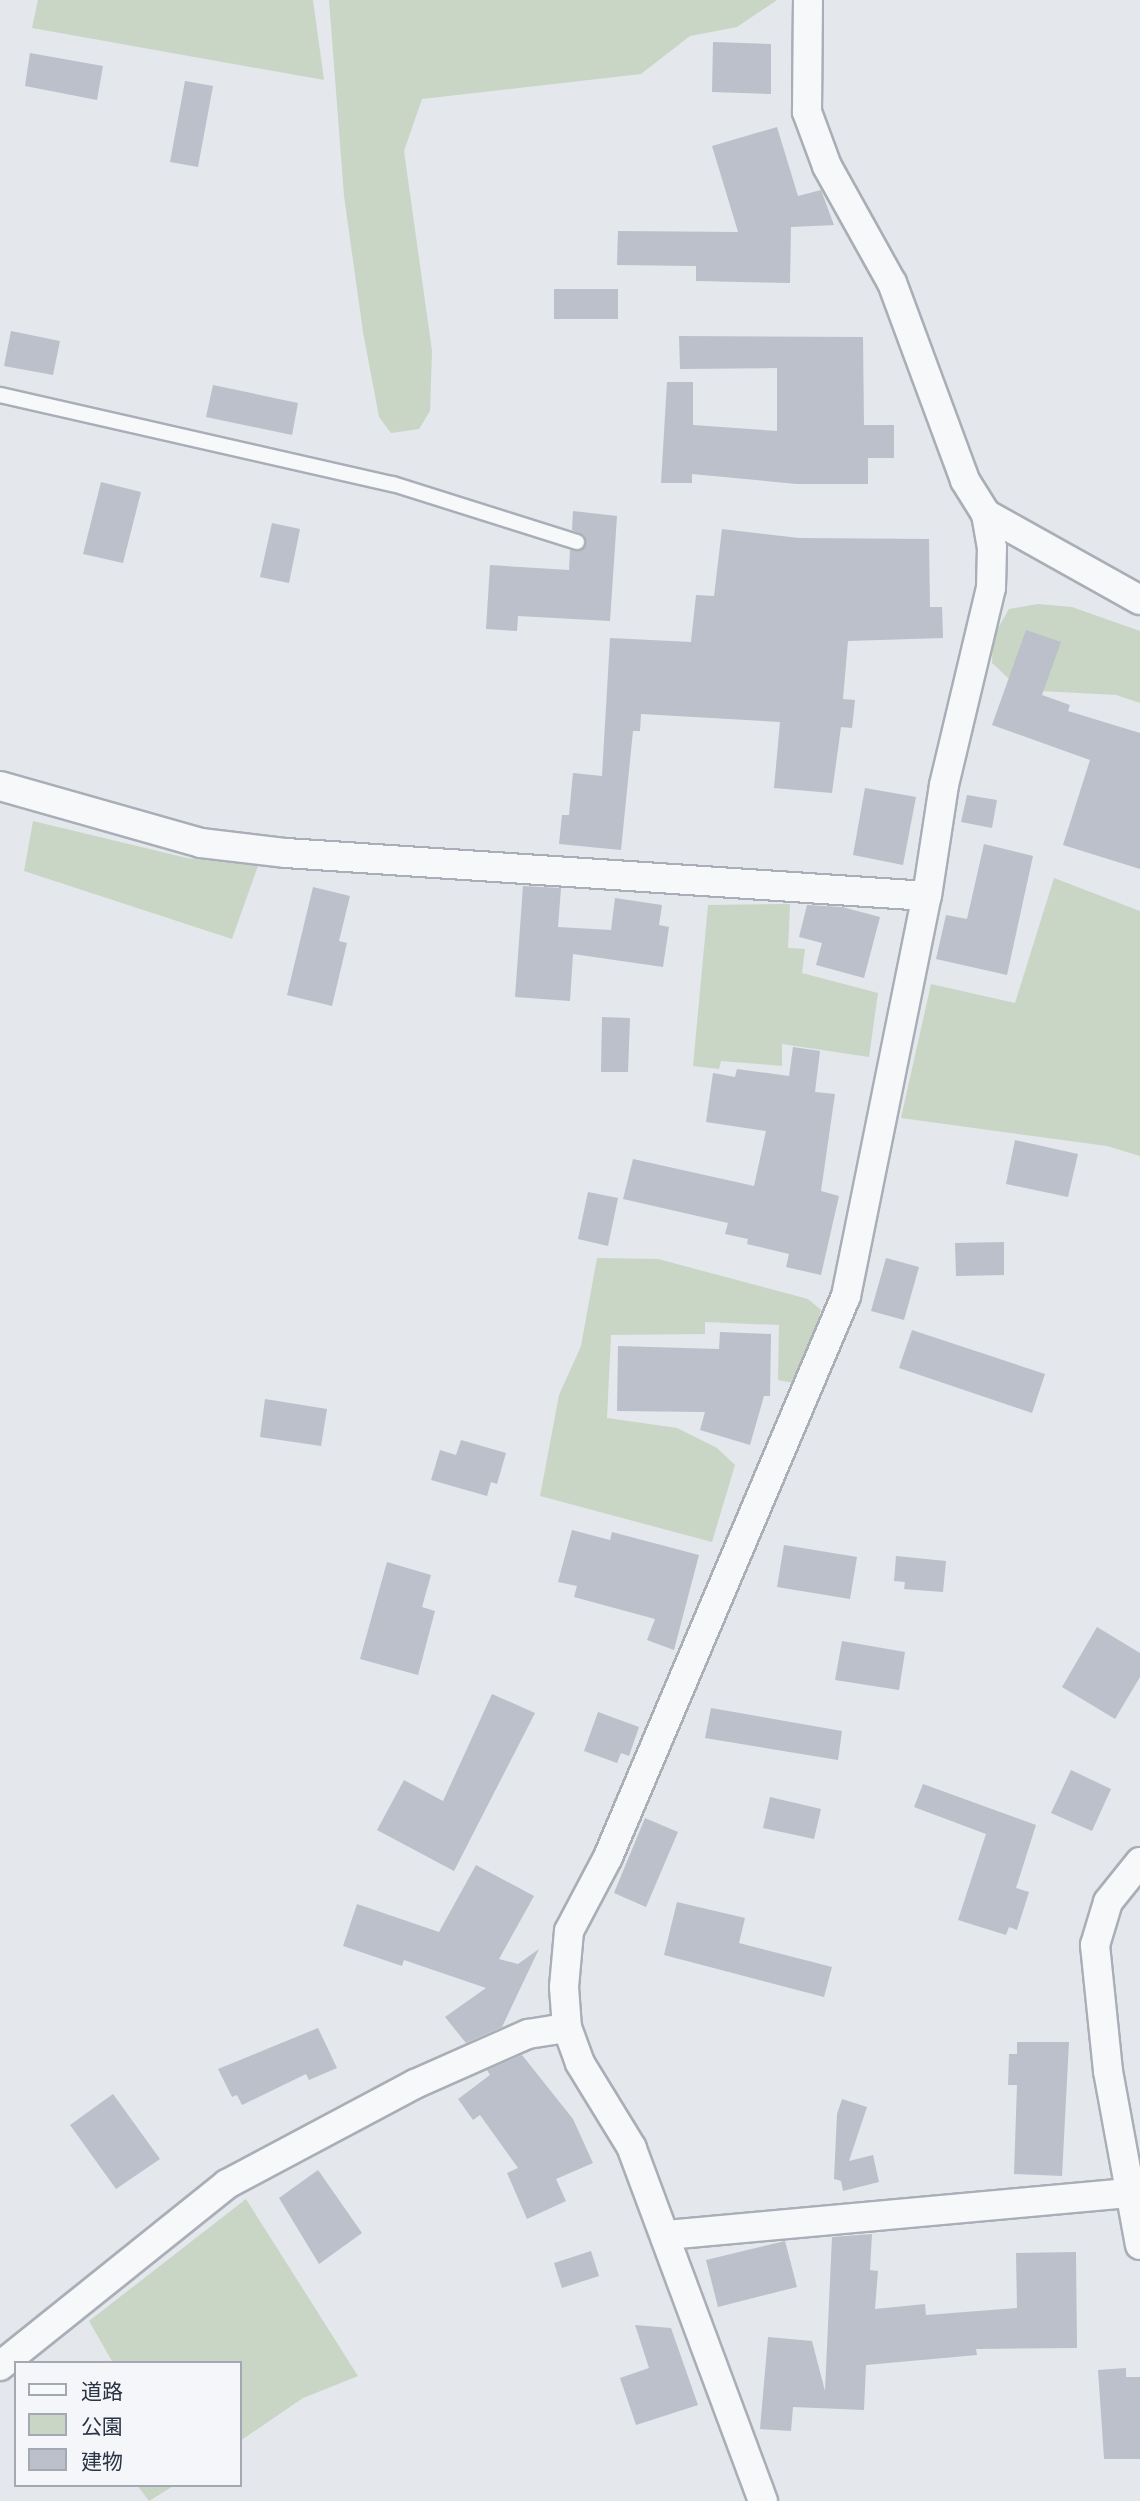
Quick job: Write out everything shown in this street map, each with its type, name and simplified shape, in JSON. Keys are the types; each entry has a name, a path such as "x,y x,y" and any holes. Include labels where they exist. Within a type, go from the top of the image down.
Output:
{"street":[{"path":"763,2501 667,2235 632,2148 580,2063 567,2028 564,1987 569,1931 608,1857 846,1296 927,897 944,785 991,588 992,548 986,514 965,480 892,283 827,166 807,112 808,0"},
{"path":"986,514 1140,600"},
{"path":"0,786 201,843 286,853 927,897"},
{"path":"1140,1863 1108,1902 1095,1945 1097,1994 1128,2193 1140,2245"},
{"path":"0,2366 227,2185 415,2084 528,2034 567,2028"},
{"path":"667,2235 1128,2193"}],"lane":[{"path":"0,395 393,484 577,542"}],"green space":[{"path":"38,0 313,0 324,80 32,28"},
{"path":"329,0 777,0 737,27 690,36 641,74 422,99 404,151 432,351 430,411 419,429 391,433 379,417 363,332 344,196"},
{"path":"1038,604 1072,607 1140,631 1140,703 1116,695 1021,690 992,663 993,637 1009,609"},
{"path":"33,821 187,858 258,866 232,939 24,871"},
{"path":"1054,878 1140,911 1140,1156 1107,1146 901,1118 931,984 1015,1003"},
{"path":"790,904 788,948 805,949 802,973 878,993 869,1057 782,1044 782,1066 721,1061 719,1069 693,1066 708,905"},
{"path":"597,1258 658,1259 808,1299 821,1310 799,1384 778,1380 779,1325 705,1322 705,1334 611,1335 607,1418 677,1428 717,1448 735,1465 712,1542 540,1496 559,1395 581,1346"},
{"path":"246,2199 358,2376 303,2398 242,2440 242,2361 112,2361 89,2321"},
{"path":"138,2487 172,2487 149,2501"}],"building":[{"path":"713,42 771,44 771,94 712,92"},
{"path":"30,53 103,66 97,100 25,86"},
{"path":"185,81 213,86 198,167 170,162"},
{"path":"777,127 798,196 821,190 834,225 791,227 790,283 696,281 696,266 617,265 618,231 738,232 712,146"},
{"path":"554,289 618,289 618,319 554,319"},
{"path":"11,331 60,341 53,375 4,366"},
{"path":"679,336 863,337 864,425 894,425 894,458 868,458 868,484 797,484 692,474 692,483 661,483 667,382 693,382 693,425 777,431 777,368 680,369"},
{"path":"213,385 298,403 292,435 206,417"},
{"path":"101,482 141,492 123,563 83,554"},
{"path":"573,511 617,516 610,621 518,616 517,631 486,629 490,565 569,570 570,550 580,551 586,544 584,535 572,530"},
{"path":"272,523 300,529 289,583 260,577"},
{"path":"722,529 799,538 929,539 930,607 942,607 943,638 848,641 843,699 855,700 852,728 841,727 832,793 774,788 780,722 641,714 640,731 633,731 621,850 559,844 562,815 569,815 573,773 602,776 610,638 691,642 696,595 714,596"},
{"path":"1026,630 1061,642 1042,695 1070,705 1068,711 1140,733 1140,869 1063,845 1090,760 992,725"},
{"path":"865,788 916,797 903,865 853,855"},
{"path":"967,795 997,800 992,828 961,822"},
{"path":"984,844 1033,856 1007,975 936,959 946,915 967,919"},
{"path":"523,886 561,888 558,927 611,930 615,898 662,905 659,925 669,927 663,967 573,954 570,1001 515,997"},
{"path":"313,887 350,896 339,941 347,943 332,1006 287,995"},
{"path":"807,905 842,907 880,917 864,978 816,965 822,943 799,937"},
{"path":"602,1017 630,1018 628,1072 601,1072"},
{"path":"793,1047 820,1051 815,1092 835,1094 821,1191 839,1196 821,1275 786,1267 789,1254 747,1244 748,1239 725,1234 728,1223 623,1199 633,1159 754,1186 766,1131 706,1122 713,1073 735,1077 737,1069 789,1076"},
{"path":"1015,1140 1078,1154 1068,1197 1006,1184"},
{"path":"588,1192 618,1198 608,1246 578,1239"},
{"path":"1004,1242 1004,1275 956,1276 955,1243"},
{"path":"886,1258 919,1267 904,1320 871,1311"},
{"path":"912,1330 1045,1374 1032,1413 899,1368"},
{"path":"720,1332 771,1334 770,1396 764,1396 750,1445 700,1430 705,1412 617,1411 618,1346 719,1349"},
{"path":"265,1399 327,1409 321,1446 260,1437"},
{"path":"461,1440 506,1453 497,1484 491,1482 487,1496 431,1480 440,1450 456,1455"},
{"path":"572,1530 610,1540 612,1532 699,1555 674,1650 647,1640 655,1619 574,1597 577,1586 558,1582"},
{"path":"784,1545 857,1557 850,1599 777,1587"},
{"path":"896,1556 946,1561 943,1592 904,1589 905,1582 894,1581"},
{"path":"387,1562 431,1575 422,1607 435,1611 418,1675 360,1659"},
{"path":"1097,1627 1140,1653 1140,1677 1115,1719 1062,1687"},
{"path":"842,1641 905,1652 899,1690 835,1680"},
{"path":"492,1694 535,1713 454,1871 377,1830 404,1780 443,1801"},
{"path":"711,1708 842,1731 838,1760 705,1738"},
{"path":"598,1712 639,1727 629,1756 621,1753 617,1763 584,1751"},
{"path":"1071,1770 1111,1789 1092,1831 1051,1813"},
{"path":"923,1784 1036,1825 1016,1888 1029,1892 1017,1930 1009,1927 1006,1935 958,1920 986,1834 914,1807"},
{"path":"770,1797 821,1809 814,1839 763,1828"},
{"path":"645,1818 678,1832 646,1907 614,1893"},
{"path":"476,1865 534,1896 499,1959 518,1964 539,1949 502,2027 466,2043 445,2017 486,1988 404,1960 402,1966 343,1946 357,1904 439,1932"},
{"path":"677,1902 745,1918 739,1943 832,1967 824,1997 664,1955"},
{"path":"318,2028 337,2068 309,2080 306,2074 242,2105 237,2095 232,2097 218,2069"},
{"path":"1017,2042 1069,2042 1062,2176 1014,2174 1017,2085 1008,2085 1009,2054 1017,2054"},
{"path":"522,2055 573,2119 593,2163 556,2179 566,2201 527,2219 507,2173 518,2168 480,2115 473,2120 458,2099 490,2075 487,2070"},
{"path":"113,2094 160,2159 116,2189 70,2125"},
{"path":"842,2099 867,2107 849,2161 873,2155 879,2182 843,2191 841,2181 834,2179 837,2114"},
{"path":"318,2170 362,2233 319,2264 279,2198"},
{"path":"872,2234 870,2270 878,2271 875,2309 925,2304 926,2315 1017,2308 1016,2253 1076,2252 1077,2348 976,2349 977,2355 866,2365 864,2410 793,2407 791,2431 760,2429 768,2337 812,2341 825,2391 832,2237"},
{"path":"785,2241 797,2287 718,2307 706,2260"},
{"path":"591,2251 599,2276 562,2288 554,2263"},
{"path":"635,2325 671,2328 698,2405 636,2425 620,2378 649,2368"},
{"path":"1126,2368 1126,2377 1140,2377 1140,2459 1104,2459 1098,2370"}]}
